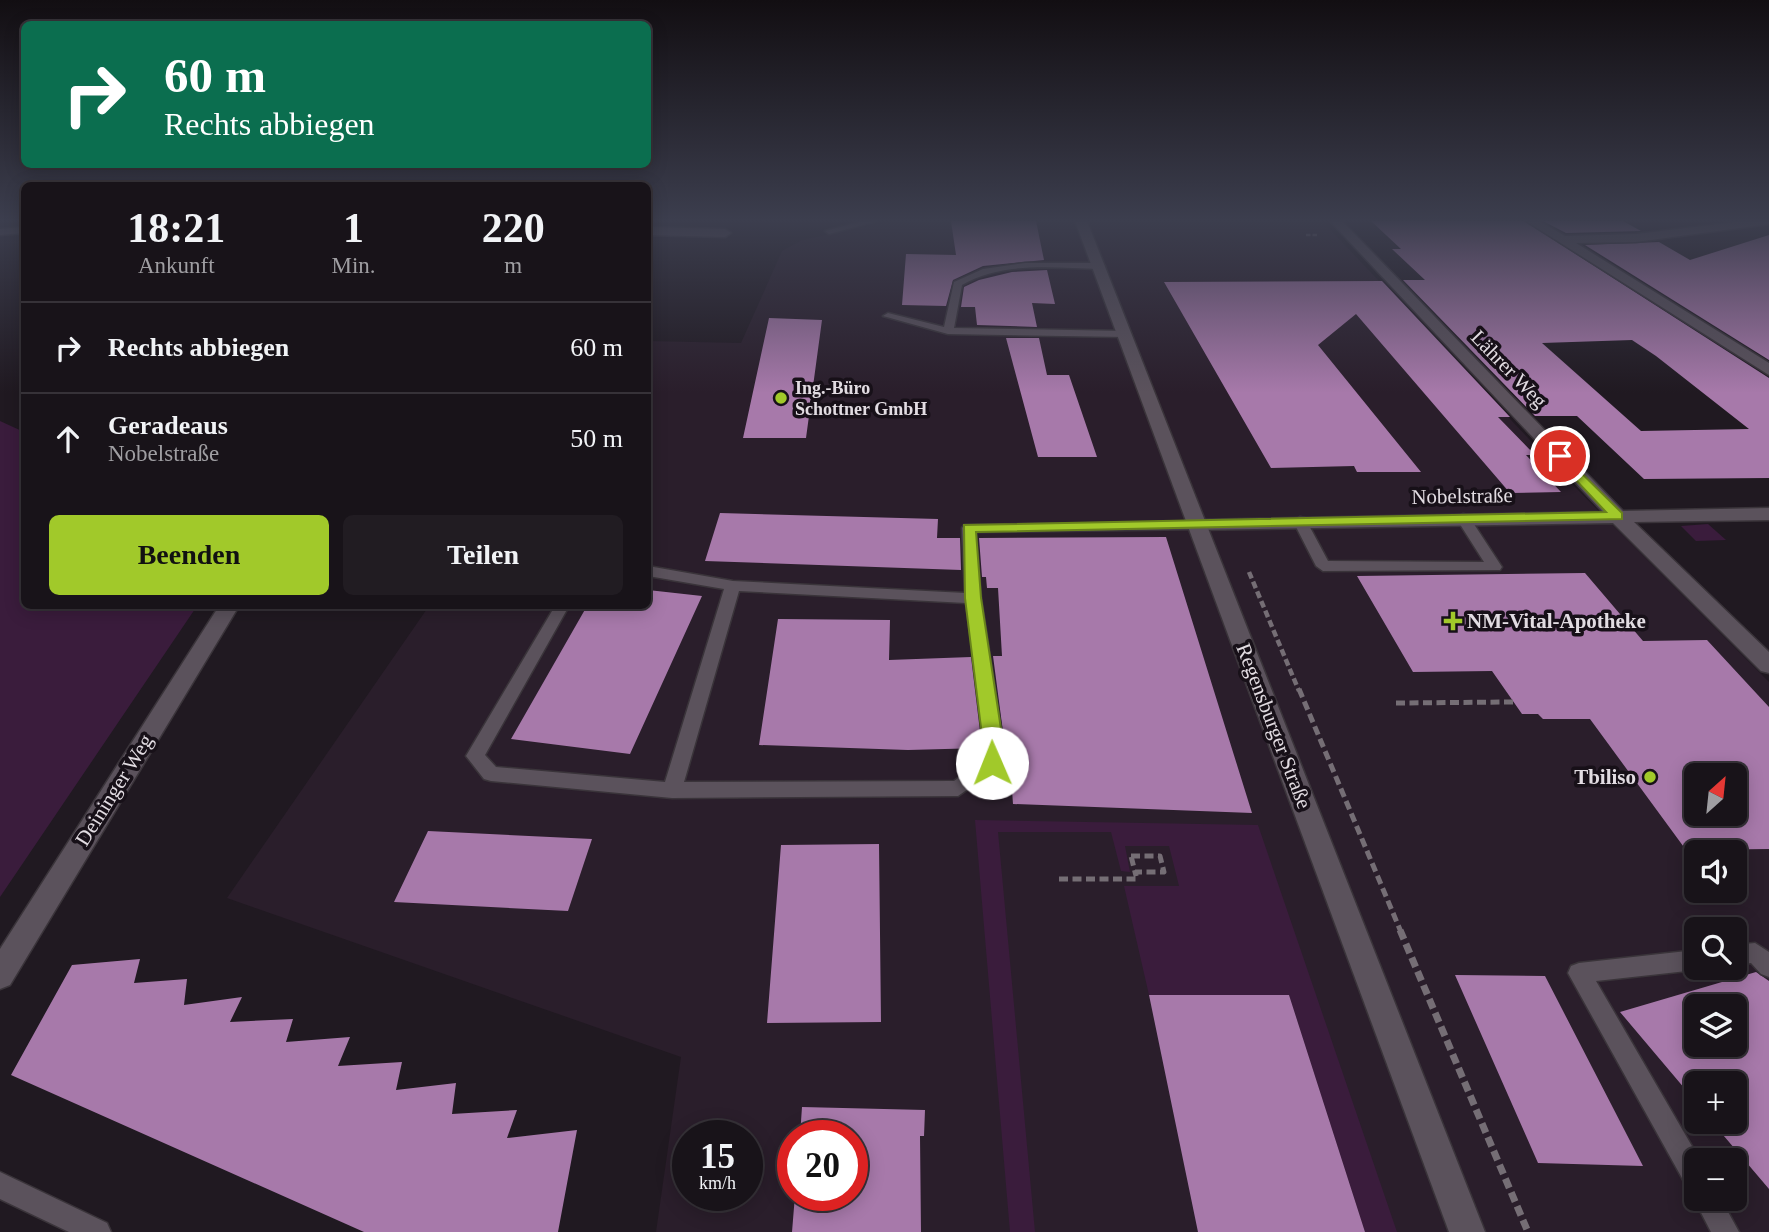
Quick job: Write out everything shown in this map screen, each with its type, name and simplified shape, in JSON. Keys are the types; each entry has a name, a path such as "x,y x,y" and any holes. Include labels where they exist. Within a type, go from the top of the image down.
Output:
{"street":[{"name":"Regensburger Straße","path":"1105,278 1467,1232"},
{"name":"Lährer Weg","path":"1392,278 1617,516 1769,665"},
{"path":"1625,278 1769,370"},
{"name":"Nobelstraße","path":"1198,526 1300,521 1769,514"},
{"name":"Deininger Weg","path":"0,975 227,609"}],"lane":[{"path":"948,331 957,284 964,278"},
{"path":"888,316 948,331 1126,334"},
{"path":"1300,521 1323,566 1495,567 1463,518"},
{"path":"560,609 475,757 491,774 672,790 958,788 992,763 993,742 973,598 969,528 1198,526"},
{"path":"651,571 733,586 973,598"},
{"path":"672,790 733,586"},
{"path":"1747,954 1755,953 1769,967"},
{"path":"1684,961 1579,973 1684,1157"},
{"path":"0,1185 98,1232"},
{"path":"1714,1211 1726,1232"}],"path":[{"path":"1229,524 1528,1232"},
{"path":"1396,703 1514,702"},
{"path":"1059,879 1137,879 1135,872 1131,856 1160,856 1164,872 1135,872"}],"shaded area":[{"path":"770,278 1377,278 1567,479 1769,682 1769,1232 656,1232 672,1120 681,1057 227,898 427,609 651,609 651,341 741,343"},
{"path":"0,421 21,431 21,609 195,609 0,897"},
{"path":"1708,524 1726,540 1696,541 1681,526"},
{"path":"975,820 1258,825 1397,1232 1365,1232 1289,995 1149,995 1124,886 1179,886 1169,846 1125,846 1130,872 1121,871 1111,832 998,832 1035,1232 1010,1232"}],"building":[{"path":"904,278 956,278 953,280 946,306 902,305"},
{"path":"1049,278 1055,304 1032,303 1037,327 977,325 975,307 961,307 964,287 979,280"},
{"path":"1423,278 1614,278 1769,378 1769,478 1644,479 1577,416 1535,416 1403,280 1425,280","holes":["1632,340 1749,429 1641,431 1542,343"]},
{"path":"1639,278 1769,278 1769,360"},
{"path":"1382,281 1510,417 1498,417 1535,455 1526,455 1561,492 1510,493 1356,314 1318,345 1421,472 1357,472 1354,466 1271,468 1164,282"},
{"path":"769,318 822,320 806,438 743,438"},
{"path":"1006,338 1039,338 1047,375 1069,375 1097,457 1038,457"},
{"path":"720,513 938,519 937,538 960,538 961,570 705,561"},
{"path":"1166,537 1252,813 1013,804 1009,747 1005,747 993,656 1002,656 998,588 987,588 986,577 982,577 979,538"},
{"path":"1585,573 1643,641 1707,640 1769,707 1769,849 1747,849 1747,840 1684,840 1684,847 1590,719 1543,719 1538,714 1522,714 1492,671 1413,672 1357,576"},
{"path":"651,590 702,596 630,754 511,739 585,609 651,609"},
{"path":"778,619 890,620 889,660 971,657 982,748 908,750 759,745"},
{"path":"428,831 592,839 568,911 394,902"},
{"path":"879,844 881,1022 767,1023 781,845"},
{"path":"140,959 134,983 187,979 184,1005 242,997 230,1022 293,1019 286,1042 350,1037 338,1066 402,1062 396,1090 456,1083 452,1114 517,1110 507,1138 577,1130 558,1232 364,1232 11,1075 72,965"},
{"path":"1756,972 1769,981 1769,1189 1747,1163 1747,1148 1734,1148 1722,1134 1747,1134 1747,1071 1684,1071 1684,1088 1620,1012 1729,980 1747,980 1747,975"},
{"path":"1455,975 1545,976 1643,1166 1538,1163"},
{"path":"1149,995 1289,995 1365,1232 1198,1232"},
{"path":"802,1107 925,1110 924,1136 920,1136 921,1232 792,1232 794,1211 868,1211 868,1120 801,1120"}],"place":[{"name":"Ing.-Büro Schottner GmbH","path":"781,398"},
{"name":"NM-Vital-Apotheke","path":"1453,621"},
{"name":"Tbiliso","path":"1650,777"}],"route":[{"path":"992,763 993,742 973,598 969,528 1198,526 1277,522 1617,516 1560,456"}]}
